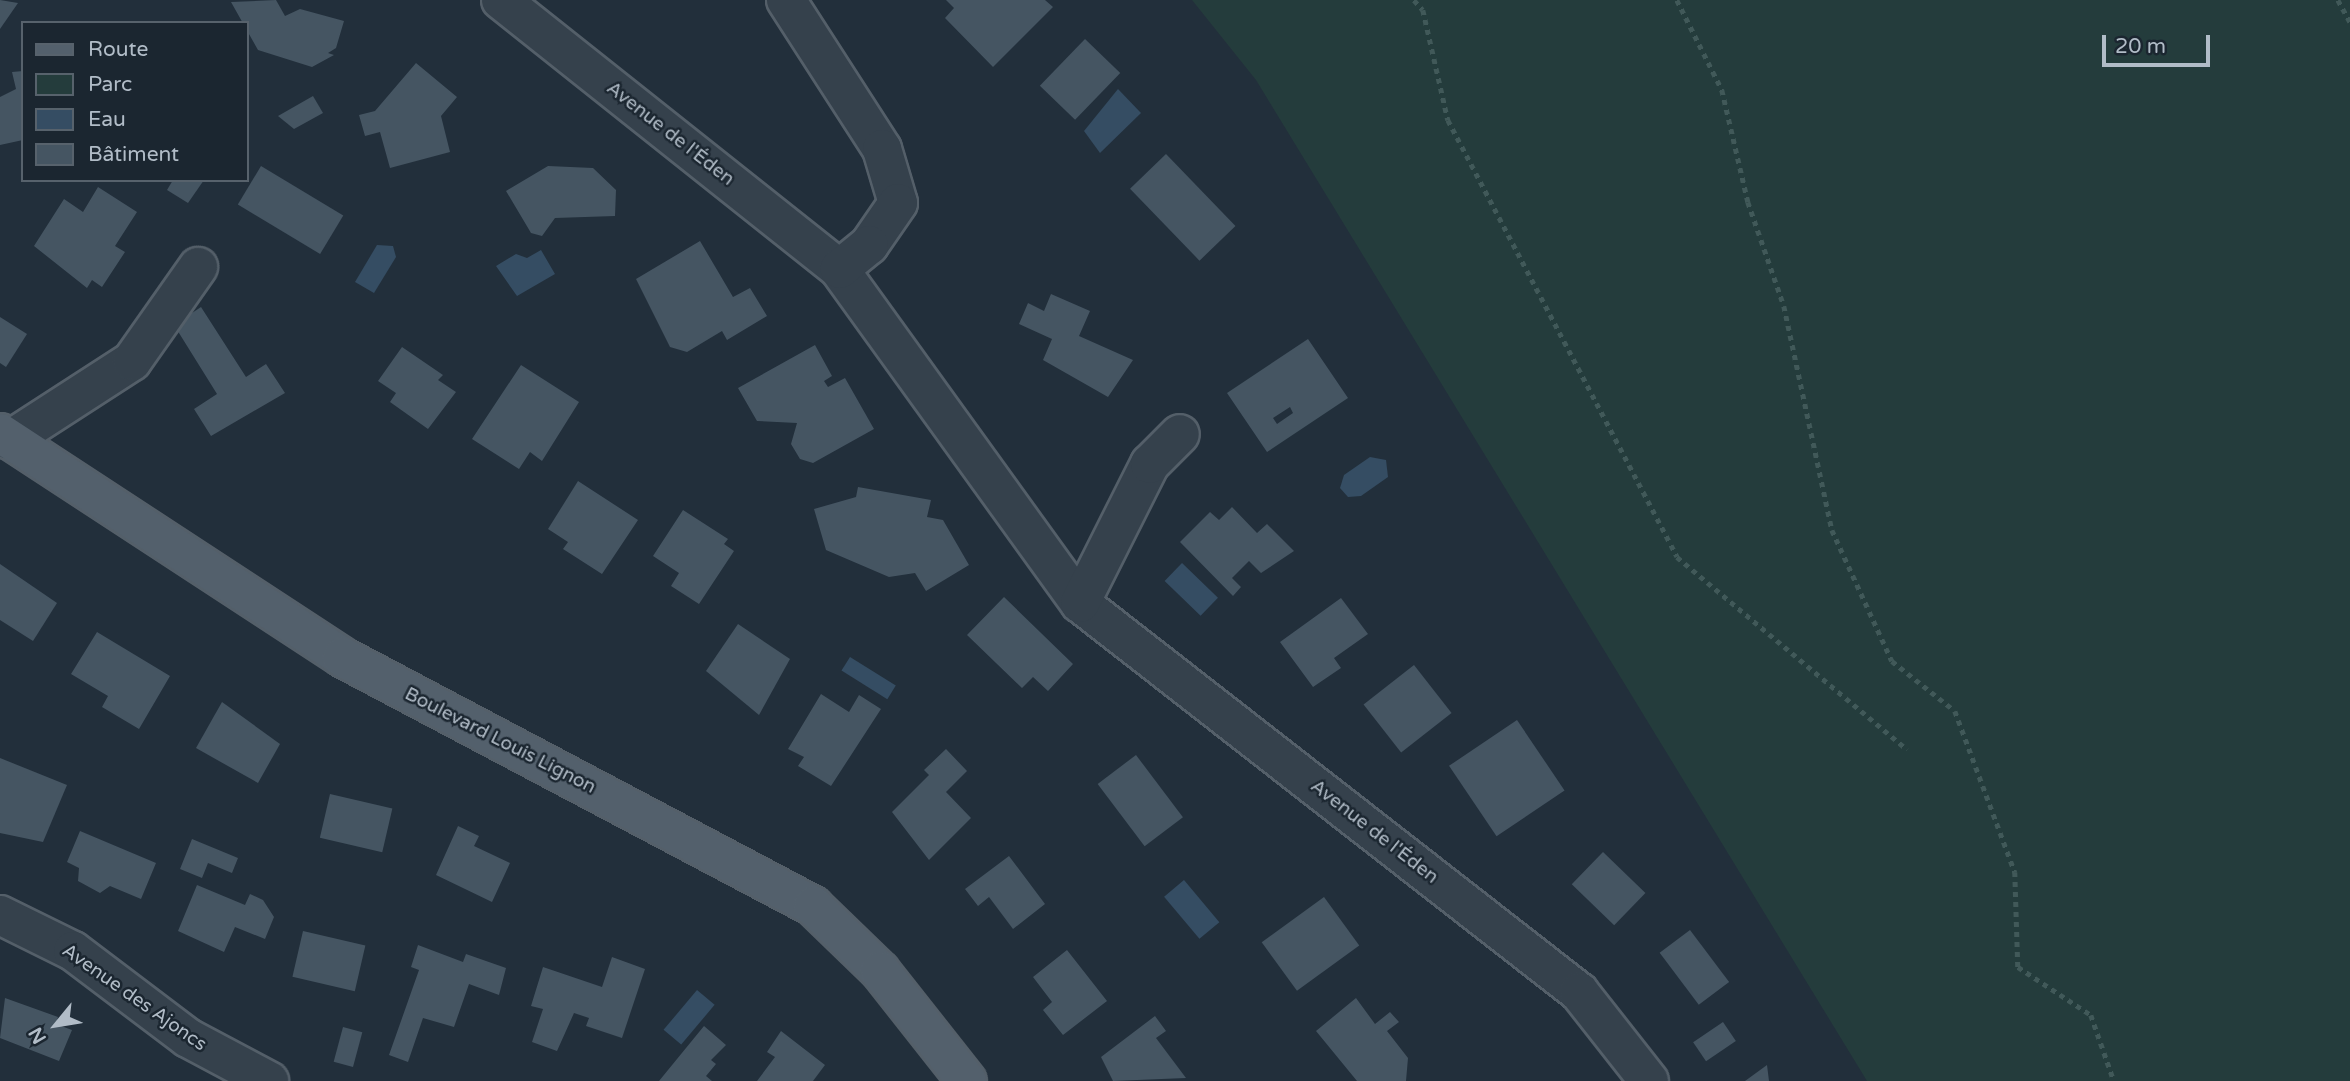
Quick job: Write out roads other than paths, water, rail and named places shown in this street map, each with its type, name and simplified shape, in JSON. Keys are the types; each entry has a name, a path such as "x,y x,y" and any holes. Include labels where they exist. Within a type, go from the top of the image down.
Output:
{"main road":[{"name":"Boulevard Louis Lignon","path":"5,437 342,657 813,906 880,971 967,1081"}],"street":[{"name":"Avenue de l'Éden","path":"501,0 839,269 1080,603 1579,992 1648,1081"},
{"path":"786,0 882,149 898,203 869,245 839,269"},
{"path":"5,437 132,361 198,267"},
{"path":"1080,603 1150,464 1180,434"},
{"name":"Avenue des Ajoncs","path":"0,915 73,951 188,1038 269,1081"}],"water":[{"path":"1118,89 1141,113 1100,153 1084,131"},
{"path":"377,245 393,246 396,257 374,293 355,282"},
{"path":"541,250 555,274 517,296 496,266 516,254 527,258"},
{"path":"1370,457 1386,460 1388,477 1361,496 1348,497 1340,488 1344,475"},
{"path":"1182,563 1218,598 1201,616 1165,581"},
{"path":"850,657 896,686 887,699 842,671"},
{"path":"1184,880 1219,922 1199,939 1164,897"},
{"path":"697,990 715,1005 681,1045 664,1030"}]}
